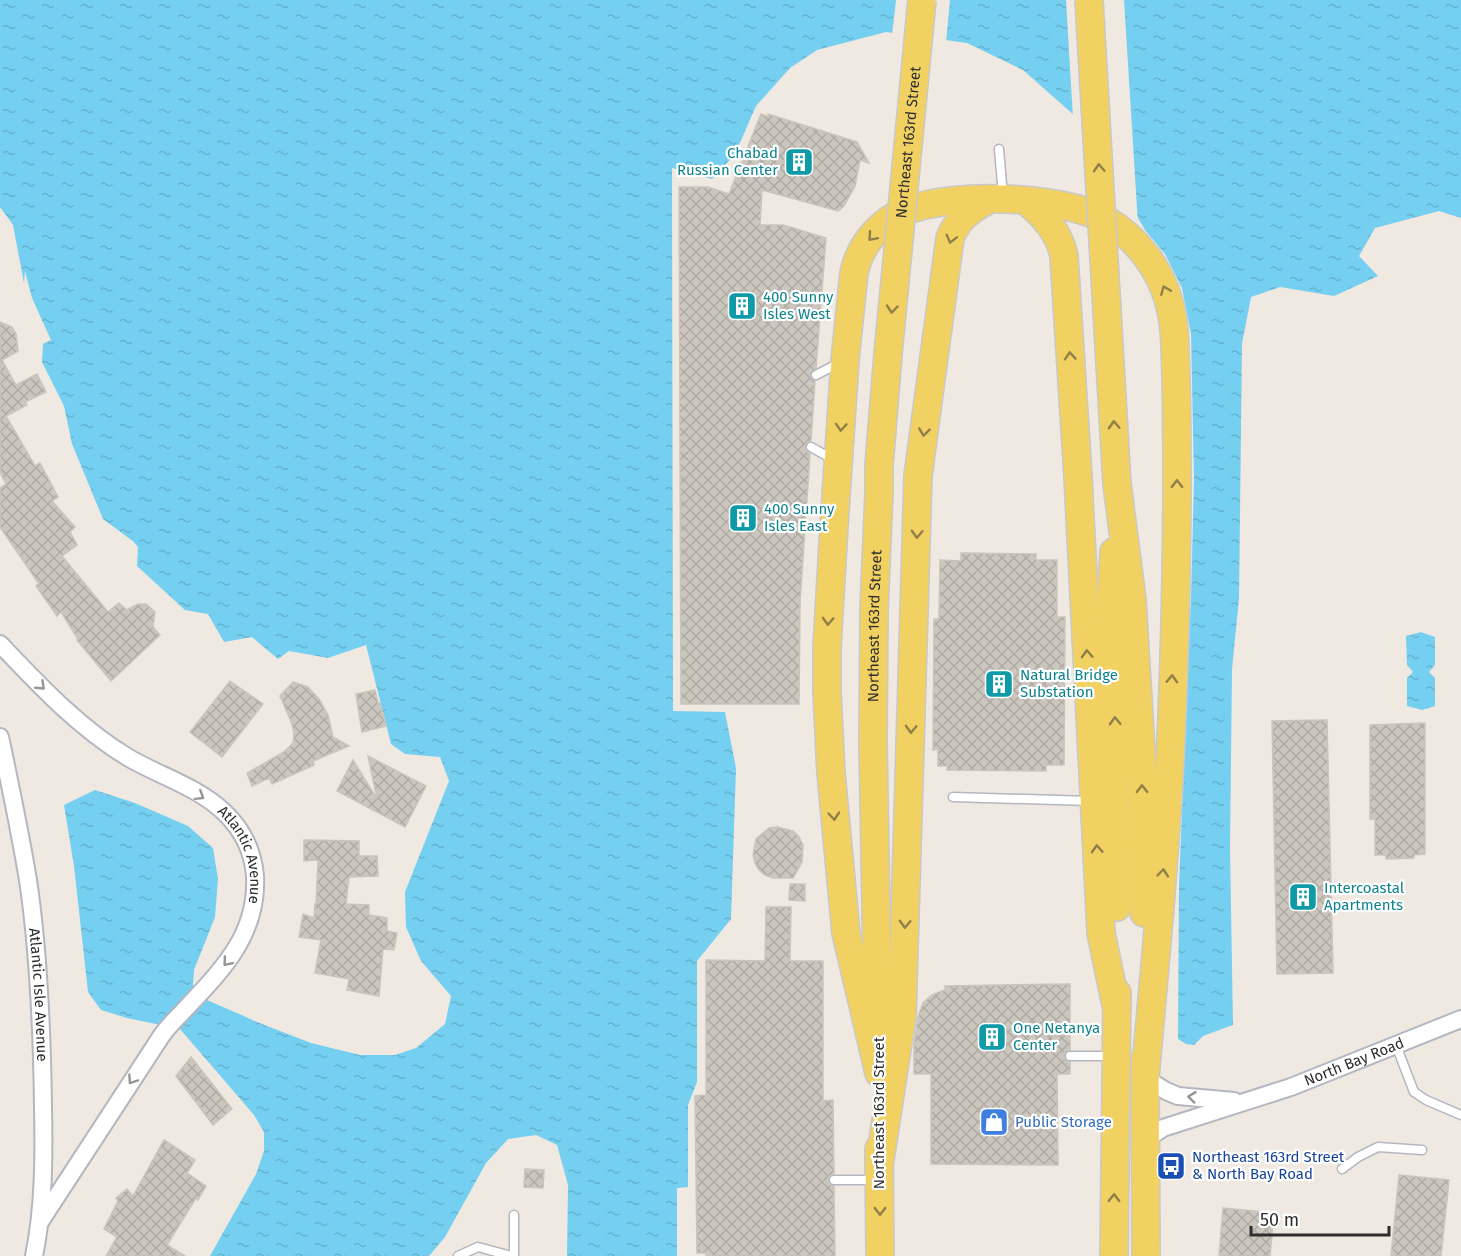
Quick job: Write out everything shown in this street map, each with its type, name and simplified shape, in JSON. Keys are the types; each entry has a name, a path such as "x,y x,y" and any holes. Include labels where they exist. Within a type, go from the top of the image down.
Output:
{"main road":[{"name":"Northeast 163rd Street","path":"880,1256 873,731 874,610 879,466 922,0"},
{"path":"1089,0 1118,484 1132,600 1143,783 1146,1256"},
{"path":"1007,200 1053,228 1064,256 1078,477 1101,933 1117,1010"},
{"path":"879,1073 846,933 831,773 827,692 827,647 838,463 854,273 857,260 870,238 889,220 913,209 945,202 1007,200 1059,204 1093,214 1118,228 1130,237 1150,261 1171,306 1174,332 1177,456 1176,564 1163,864 1145,1078"},
{"path":"879,1173 902,1017 918,476 950,238 963,217 1007,200"},
{"path":"1114,1256 1117,1010 1116,784 1111,598 1118,484"}],"street":[{"name":"Atlantic Avenue","path":"0,644 84,726 129,758 199,794 223,811 238,828 249,846 254,863 254,904 244,935 235,952 165,1032 40,1222"},
{"name":"Atlantic Isle Avenue","path":"0,737 17,817 34,941 43,1070 44,1139 40,1222 34,1256"},
{"name":"North Bay Road","path":"1145,1140 1163,1128 1291,1087 1461,1019"},
{"name":"North Bay Road","path":"1145,1078 1166,1091 1178,1095 1244,1101"}],"lane":[{"path":"999,149 1007,200"},
{"path":"816,375 845,360"},
{"path":"811,447 838,463"},
{"path":"953,797 1094,801"},
{"path":"1396,1045 1414,1092 1426,1100 1461,1115"},
{"path":"1071,1056 1116,1056"},
{"path":"1342,1169 1358,1157 1378,1147 1422,1150"},
{"path":"834,1180 879,1173"},
{"path":"458,1256 478,1247 512,1256 514,1215"}],"water":[{"path":"0,0 1461,0 1461,218 1439,211 1375,228 1359,256 1378,276 1334,296 1280,287 1251,297 1242,344 1239,599 1232,669 1230,848 1233,1025 1203,1036 1194,1045 1186,1044 1178,1039 1179,885 1194,480 1191,334 1182,288 1165,254 1145,230 1084,124 1023,70 967,43 886,32 817,50 790,68 756,106 735,154 712,179 672,168 673,711 725,712 736,768 731,919 697,961 697,1082 688,1105 688,1187 677,1188 677,1256 567,1256 568,1185 557,1145 536,1135 508,1139 486,1163 445,1237 429,1256 210,1256 256,1174 264,1151 264,1132 254,1115 180,1029 101,1010 88,992 74,866 64,805 95,790 135,803 188,826 213,848 218,879 215,917 194,970 193,985 207,1000 311,1043 360,1055 395,1055 416,1048 445,1024 451,996 421,961 406,927 405,892 449,781 440,757 405,754 391,744 366,645 328,658 289,651 278,659 252,637 224,642 208,614 185,610 137,566 138,547 103,519 72,444 64,406 42,362 43,344 51,340 32,298 25,271 24,283 13,225 0,207"},
{"path":"1421,632 1435,637 1435,665 1429,672 1435,678 1435,706 1422,710 1407,706 1407,678 1413,672 1407,665 1406,636"}],"pier":[{"path":"896,0 950,0 946,43 892,35"},
{"path":"1066,0 1124,0 1138,224 1082,125 1073,118"}],"building":[{"path":"761,114 768,117 768,114 857,142 869,163 860,160 855,186 844,206 838,211 762,190 760,225 783,225 826,238 816,368 810,374 815,381 811,441 805,446 806,451 810,454 800,603 799,704 681,704 679,187 708,187 729,194"},
{"path":"0,322 12,327 16,334 18,351 2,360 16,385 37,374 46,392 25,402 27,405 6,416 35,466 40,463 58,497 52,501 75,527 70,532 77,545 62,556 108,612 119,603 127,610 138,604 146,604 155,612 153,627 160,635 111,681 77,640 61,612 57,616 36,586 39,584 0,527 0,488 6,484 0,472"},
{"name":"Natural Bridge Substation","path":"961,553 1036,554 1036,560 1057,560 1057,617 1065,617 1064,765 1046,765 1046,771 947,770 948,766 938,766 938,749 933,750 934,619 939,619 940,560 961,561"},
{"path":"230,681 263,704 222,757 190,732"},
{"path":"293,682 308,687 319,699 328,715 333,737 349,746 313,761 314,765 272,784 269,778 252,786 247,773 284,752 293,743 292,724 280,696"},
{"path":"375,690 386,726 362,732 356,694"},
{"name":"Intercoastal Apartments","path":"1327,720 1333,973 1277,974 1272,721"},
{"path":"1425,723 1425,854 1414,855 1414,858 1386,859 1386,855 1375,855 1375,819 1370,819 1370,725"},
{"path":"368,756 426,786 405,827 337,791 353,760 377,799"},
{"path":"777,827 793,831 803,845 802,862 793,878 773,878 765,875 755,863 753,855 756,839 769,828"},
{"path":"304,840 359,841 359,856 377,856 378,876 349,877 346,904 369,905 369,915 387,918 387,931 397,933 394,950 383,949 379,996 347,990 349,979 315,973 321,940 299,937 303,914 314,918 316,904 318,860 304,861"},
{"path":"790,884 805,884 805,901 789,900"},
{"path":"766,907 791,907 790,961 823,961 823,1101 833,1100 834,1174 829,1176 828,1181 834,1186 835,1256 706,1256 706,1253 697,1253 695,1096 706,1095 706,960 765,961"},
{"path":"1070,984 1070,1050 1065,1052 1064,1057 1070,1062 1070,1074 1057,1074 1058,1165 931,1164 931,1074 914,1074 914,1044 918,1017 923,1003 932,995 945,990 945,986"},
{"path":"191,1057 232,1109 213,1125 176,1076"},
{"path":"164,1140 195,1160 187,1173 206,1186 167,1245 185,1256 106,1256 117,1237 104,1229 118,1201 116,1198 127,1189 133,1196"},
{"path":"525,1169 544,1170 543,1188 524,1187"},
{"path":"1399,1175 1449,1180 1441,1256 1391,1256"},
{"path":"1223,1208 1274,1213 1270,1256 1219,1256"}],"place":[{"name":"Chabad Russian Center","path":"799,162"},
{"name":"400 Sunny Isles West","path":"742,306"},
{"name":"400 Sunny Isles East","path":"743,518"},
{"name":"Natural Bridge Substation","path":"999,684"},
{"name":"Intercoastal Apartments","path":"1303,897"},
{"name":"One Netanya Center","path":"992,1037"},
{"name":"Public Storage","path":"994,1122"},
{"name":"Northeast 163rd Street & North Bay Road","path":"1171,1166"}]}
